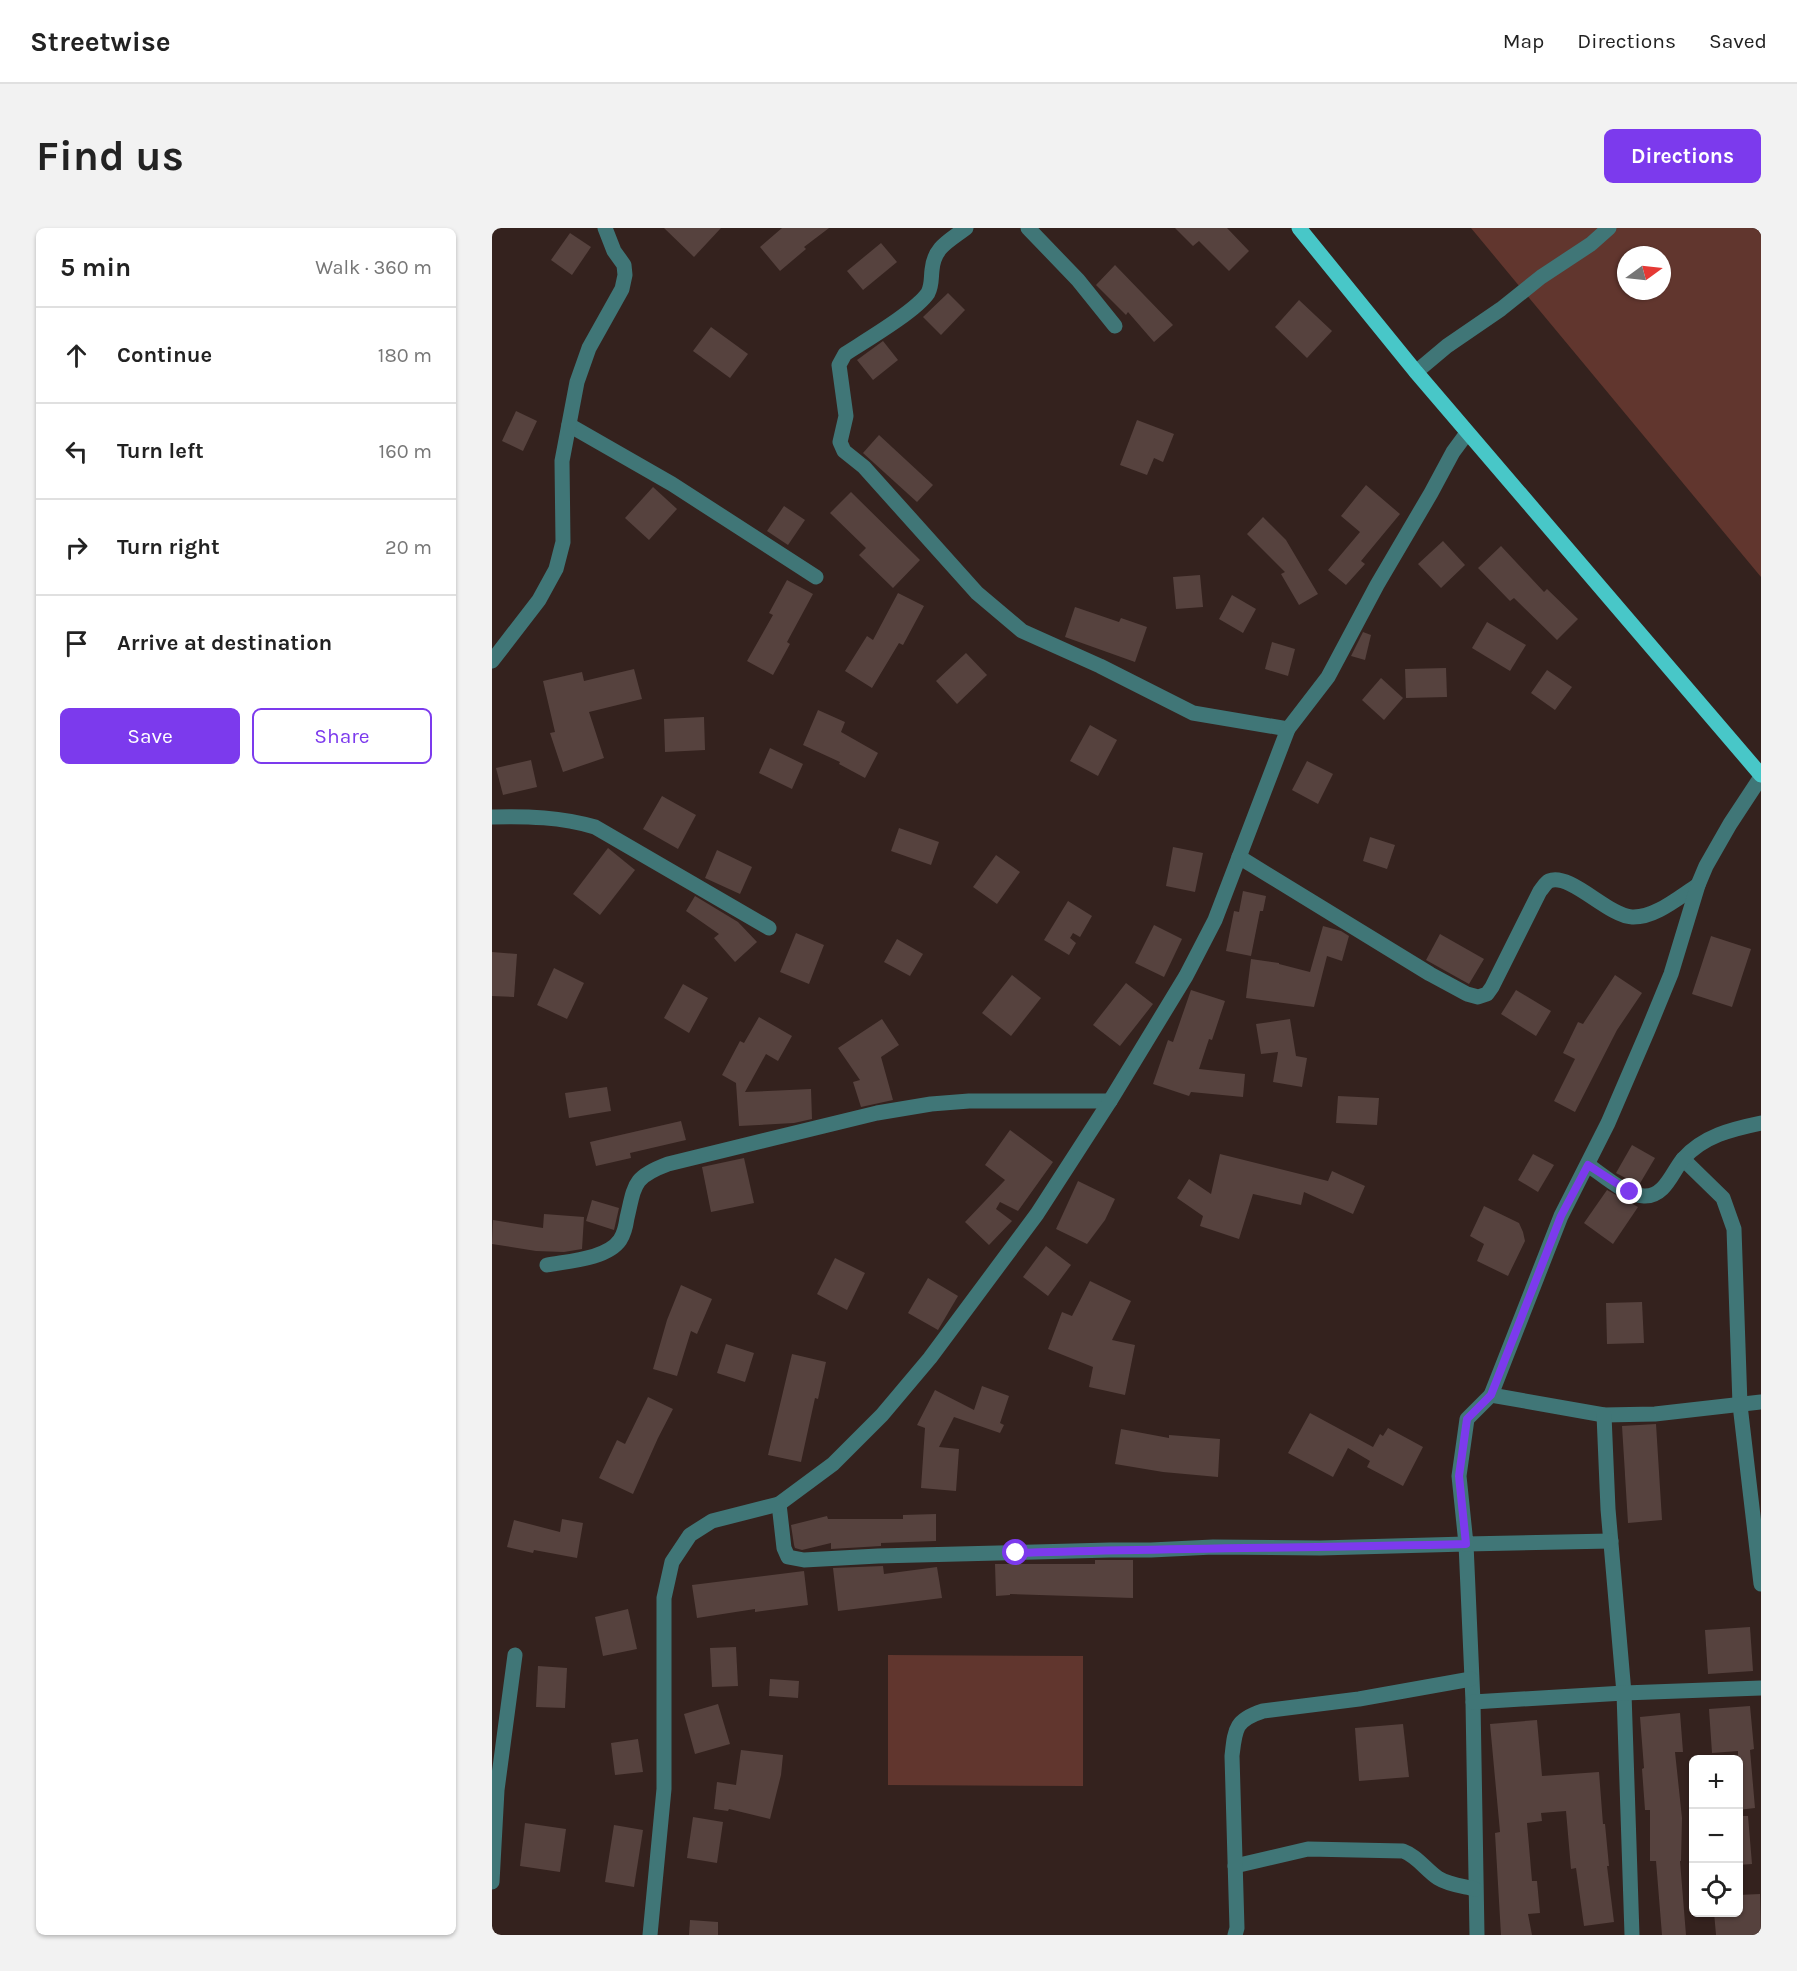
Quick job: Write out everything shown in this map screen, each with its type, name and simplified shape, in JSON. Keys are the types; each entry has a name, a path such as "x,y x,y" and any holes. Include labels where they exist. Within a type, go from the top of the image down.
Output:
{"main road":[{"path":"1299,228 1467,433 1761,776"}],"street":[{"path":"492,661 539,600 556,569 563,542 562,461 577,382 589,348 622,289 625,275 624,266 614,251 605,228"},
{"path":"966,228 941,247 934,257 932,285 916,306 845,354 839,365 846,416 840,442 844,451 864,467 976,593 1022,631 1100,666 1193,713 1288,729"},
{"path":"1028,228 1078,280 1115,326"},
{"path":"1416,372 1447,346 1501,309 1541,277 1591,244 1608,228"},
{"path":"568,425 672,484 816,577"},
{"path":"650,1935 664,1789 664,1598 672,1562 690,1535 712,1521 779,1504 832,1464 882,1415 930,1358 1037,1214 1110,1101 1186,976 1215,920 1288,729 1328,676 1453,452 1467,433"},
{"path":"1476,1935 1473,1702 1466,1544 1459,1476 1467,1419 1491,1395 1561,1216 1608,1123 1671,974 1698,885 1730,824 1761,776"},
{"path":"492,817 572,820 595,827 769,927"},
{"path":"1239,857 1430,974 1467,994 1478,997 1487,994 1492,987 1540,891 1548,882 1556,880 1566,882 1616,912 1631,917 1659,909 1698,885"},
{"path":"547,1265 590,1258 608,1250 620,1241 625,1229 633,1191 639,1178 648,1171 668,1164 717,1150 877,1113 931,1104 969,1101 1110,1101"},
{"path":"1588,1165 1630,1192 1651,1196 1662,1189 1683,1159 1713,1136 1761,1123"},
{"path":"1683,1159 1723,1198 1734,1229 1740,1405 1761,1584"},
{"path":"1491,1395 1604,1415 1655,1414 1761,1402"},
{"path":"1604,1415 1611,1541 1624,1693 1632,1935"},
{"path":"779,1504 784,1548 788,1557 804,1560 1213,1547 1320,1548 1611,1541"},
{"path":"492,1882 497,1790 516,1654"},
{"path":"1235,1935 1237,1928 1233,1756 1234,1735 1239,1723 1263,1711 1359,1699 1471,1679"},
{"path":"1473,1702 1761,1688"},
{"path":"1235,1866 1308,1849 1403,1851 1413,1856 1439,1879 1475,1888"}],"shaded area":[{"path":"1471,228 1761,228 1761,577"},
{"path":"888,1655 1083,1656 1083,1786 888,1785"}],"building":[{"path":"664,228 721,228 694,257"},
{"path":"782,228 829,228 804,247 806,249 780,271 760,247"},
{"path":"1175,228 1227,228 1249,251 1229,271 1199,241 1193,246"},
{"path":"570,233 591,247 572,275 551,260"},
{"path":"881,243 897,262 863,290 847,271"},
{"path":"1115,265 1173,325 1154,342 1128,312 1126,315 1096,285"},
{"path":"948,293 965,310 941,335 923,317"},
{"path":"1299,300 1332,331 1307,358 1275,327"},
{"path":"711,327 748,354 730,378 693,351"},
{"path":"883,341 898,360 873,380 857,360"},
{"path":"516,411 537,421 523,451 502,441"},
{"path":"1137,420 1174,434 1163,462 1154,458 1147,475 1120,465"},
{"path":"879,435 933,485 917,502 863,453"},
{"path":"1366,485 1400,514 1361,561 1365,564 1346,585 1328,570 1360,532 1341,516"},
{"path":"653,487 677,509 649,540 625,518"},
{"path":"851,492 920,560 893,588 859,555 866,548 830,513"},
{"path":"784,506 805,520 788,545 767,531"},
{"path":"1263,517 1286,540 1318,594 1299,605 1281,574 1285,572 1247,534"},
{"path":"1443,541 1465,565 1441,588 1418,564"},
{"path":"1501,546 1544,592 1547,589 1578,619 1557,640 1514,598 1510,601 1478,568"},
{"path":"1200,575 1203,607 1176,609 1173,577"},
{"path":"787,580 813,594 787,642 790,644 773,675 747,661 773,615 769,613"},
{"path":"898,593 924,606 903,645 899,643 872,688 845,671 867,636 873,640"},
{"path":"1232,595 1256,609 1243,633 1219,619"},
{"path":"1075,607 1119,622 1121,618 1147,627 1135,662 1065,637"},
{"path":"1487,622 1526,645 1510,671 1472,648"},
{"path":"1363,632 1371,635 1365,660 1351,656"},
{"path":"1272,642 1295,649 1288,676 1265,669"},
{"path":"966,653 987,675 957,704 936,681"},
{"path":"1446,668 1447,697 1406,698 1405,669"},
{"path":"634,669 642,699 589,712 604,758 563,772 550,733 555,732 543,681 582,672 584,681"},
{"path":"1547,670 1572,687 1555,710 1531,693"},
{"path":"1381,678 1403,698 1384,720 1362,700"},
{"path":"818,710 845,722 841,732 878,753 865,778 839,764 840,762 803,745"},
{"path":"704,717 705,750 665,752 664,719"},
{"path":"1090,725 1117,740 1098,776 1070,761"},
{"path":"770,748 803,764 792,789 759,773"},
{"path":"531,760 537,787 503,795 496,768"},
{"path":"1307,761 1333,774 1318,804 1292,790"},
{"path":"662,796 696,815 678,849 643,829"},
{"path":"899,828 939,842 931,865 891,851"},
{"path":"1370,837 1395,845 1387,869 1363,861"},
{"path":"1173,847 1203,853 1195,892 1166,886"},
{"path":"608,848 635,870 600,915 573,894"},
{"path":"717,850 752,867 740,894 705,878"},
{"path":"996,855 1020,872 997,904 973,887"},
{"path":"1243,891 1266,896 1263,911 1260,911 1251,956 1226,951 1234,911 1239,912"},
{"path":"695,896 738,922 757,942 735,962 714,938 719,934 686,911"},
{"path":"1068,901 1092,916 1080,937 1073,933 1070,938 1076,943 1069,955 1044,940"},
{"path":"1154,925 1182,939 1164,977 1135,963"},
{"path":"1323,926 1349,936 1342,961 1327,956 1314,1007 1246,998 1251,959 1279,963 1310,972"},
{"path":"796,933 824,945 809,984 780,972"},
{"path":"1440,934 1484,959 1469,984 1426,960"},
{"path":"1711,936 1751,949 1732,1007 1692,994"},
{"path":"897,939 923,954 910,976 884,962"},
{"path":"492,952 517,954 514,997 492,996"},
{"path":"554,968 584,983 567,1019 537,1005"},
{"path":"1012,975 1041,998 1011,1036 982,1013"},
{"path":"1615,975 1642,993 1617,1030 1575,1112 1554,1101 1575,1059 1563,1053 1578,1022 1583,1024"},
{"path":"1126,983 1153,1004 1120,1046 1093,1025"},
{"path":"683,984 708,998 689,1033 664,1018"},
{"path":"1191,990 1225,1001 1199,1069 1245,1074 1243,1097 1191,1092 1189,1096 1153,1084 1168,1040 1173,1042"},
{"path":"1516,990 1551,1011 1536,1036 1501,1014"},
{"path":"759,1017 792,1036 778,1061 766,1054 745,1092 811,1089 812,1119 794,1123 739,1126 736,1083 722,1075 740,1041 744,1043"},
{"path":"882,1019 899,1045 881,1057 893,1100 861,1107 853,1082 860,1080 838,1048"},
{"path":"1290,1019 1296,1056 1307,1058 1302,1087 1273,1082 1278,1052 1261,1054 1256,1024"},
{"path":"607,1087 611,1111 569,1118 565,1093"},
{"path":"1338,1096 1379,1098 1377,1125 1336,1123"},
{"path":"681,1121 686,1140 630,1153 631,1158 596,1166 590,1142"},
{"path":"1010,1130 1053,1162 1018,1211 1000,1202 996,1209 1012,1221 989,1245 965,1222 1005,1180 985,1165"},
{"path":"1632,1145 1655,1158 1639,1185 1616,1173"},
{"path":"1220,1154 1328,1181 1332,1171 1365,1186 1353,1214 1304,1192 1301,1205 1253,1194 1239,1239 1200,1226 1203,1216 1177,1198 1189,1179 1211,1194"},
{"path":"1533,1154 1554,1165 1538,1192 1518,1180"},
{"path":"744,1158 754,1203 711,1212 702,1167"},
{"path":"1078,1181 1115,1199 1105,1220 1087,1244 1056,1229"},
{"path":"1607,1190 1638,1207 1613,1244 1584,1223"},
{"path":"592,1200 619,1208 614,1230 586,1221"},
{"path":"1484,1206 1519,1223 1523,1232 1525,1241 1508,1276 1477,1261 1484,1244 1470,1236"},
{"path":"544,1214 584,1217 582,1249 564,1252 536,1251 492,1244 493,1220 543,1228"},
{"path":"1046,1246 1071,1265 1048,1296 1023,1277"},
{"path":"835,1258 865,1273 847,1310 817,1294"},
{"path":"928,1278 958,1296 938,1330 908,1313"},
{"path":"1090,1281 1131,1301 1112,1340 1135,1345 1125,1395 1089,1387 1093,1367 1048,1349 1062,1312 1072,1316"},
{"path":"681,1285 712,1299 697,1334 691,1331 677,1376 653,1369 667,1320"},
{"path":"1642,1302 1644,1343 1607,1344 1606,1303"},
{"path":"726,1344 754,1353 745,1382 717,1373"},
{"path":"792,1354 826,1362 818,1399 815,1398 801,1462 768,1455"},
{"path":"982,1386 1009,1396 1000,1423 1004,1425 1000,1433 954,1417 939,1447 959,1449 956,1491 921,1488 925,1428 917,1425 935,1390 974,1410"},
{"path":"648,1397 673,1409 633,1494 599,1478 617,1440 625,1444"},
{"path":"1310,1413 1373,1447 1380,1434 1383,1436 1388,1428 1423,1447 1403,1486 1367,1467 1370,1461 1348,1448 1333,1477 1288,1453"},
{"path":"1656,1424 1662,1520 1628,1523 1622,1426"},
{"path":"1121,1429 1169,1438 1169,1435 1220,1439 1218,1477 1163,1472 1115,1464"},
{"path":"936,1514 936,1541 881,1543 881,1546 831,1549 831,1543 802,1550 795,1548 791,1525 827,1516 828,1519 903,1519 903,1515"},
{"path":"562,1519 583,1523 577,1558 534,1550 533,1553 507,1547 514,1520 560,1532"},
{"path":"1095,1560 1133,1560 1133,1598 1010,1594 996,1596 995,1564 1095,1564"},
{"path":"883,1566 884,1574 937,1567 942,1598 838,1611 833,1568"},
{"path":"804,1571 808,1605 755,1612 755,1609 697,1618 692,1585"},
{"path":"628,1609 637,1649 603,1656 595,1617"},
{"path":"1750,1627 1753,1671 1708,1674 1705,1630"},
{"path":"736,1647 738,1686 712,1687 710,1648"},
{"path":"538,1666 567,1668 565,1708 536,1707"},
{"path":"770,1679 799,1681 798,1698 769,1696"},
{"path":"718,1704 730,1744 695,1754 684,1714"},
{"path":"1750,1706 1754,1749 1750,1750 1755,1808 1743,1809 1743,1755 1738,1755 1738,1751 1712,1753 1709,1709"},
{"path":"1680,1713 1683,1752 1675,1752 1682,1818 1680,1861 1686,1935 1662,1935 1656,1861 1650,1861 1650,1810 1645,1810 1640,1717"},
{"path":"1537,1720 1542,1776 1599,1772 1614,1922 1584,1926 1576,1868 1571,1869 1566,1811 1541,1813 1542,1821 1527,1823 1532,1881 1537,1881 1540,1913 1528,1914 1532,1935 1501,1935 1495,1833 1500,1832 1490,1724"},
{"path":"1403,1724 1409,1777 1359,1781 1355,1728"},
{"path":"638,1739 643,1772 615,1775 611,1743"},
{"path":"741,1750 783,1755 781,1775 770,1819 729,1809 728,1811 714,1809 717,1782 736,1785"},
{"path":"1743,1816 1748,1816 1752,1864 1743,1865"},
{"path":"693,1817 723,1822 717,1863 687,1858"},
{"path":"525,1823 566,1829 560,1872 520,1866"},
{"path":"614,1825 643,1830 634,1887 605,1882"},
{"path":"1760,1894 1761,1935 1716,1935 1714,1917 1743,1917 1743,1895"},
{"path":"690,1920 718,1922 718,1935 689,1935"}],"route":[{"path":"1016,1553 1213,1547 1320,1548 1466,1544 1459,1476 1467,1419 1491,1395 1561,1216 1588,1165 1630,1192"}]}
